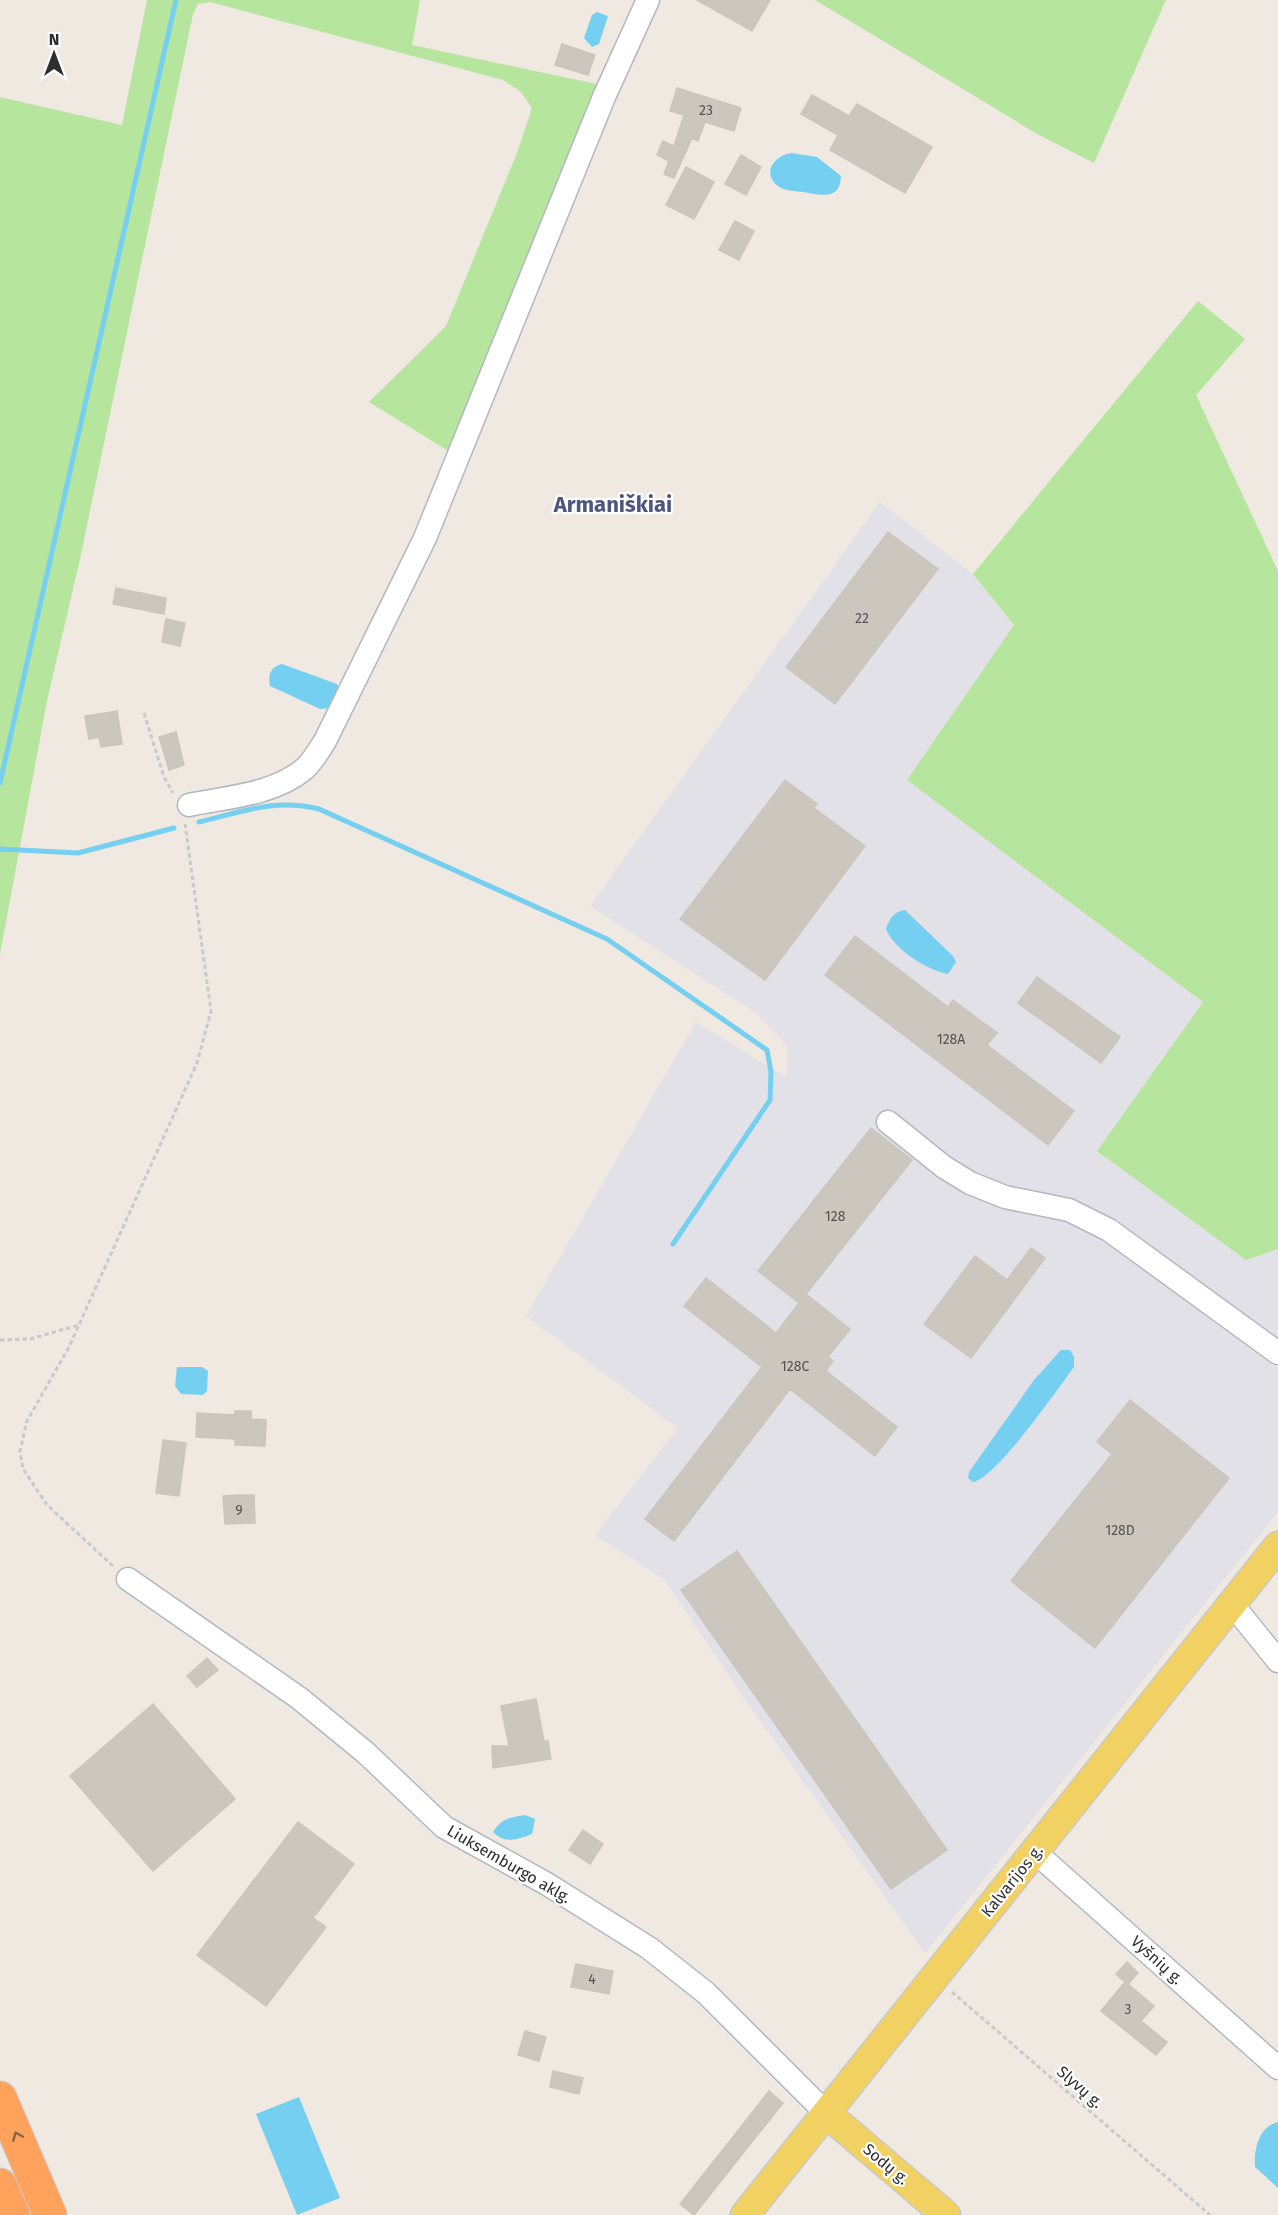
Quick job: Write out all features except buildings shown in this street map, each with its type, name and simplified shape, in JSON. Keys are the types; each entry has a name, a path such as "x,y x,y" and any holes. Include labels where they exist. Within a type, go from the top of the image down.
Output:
{"highway":[{"path":"0,2098 50,2215"},
{"path":"0,2185 13,2215"}],"main road":[{"name":"Kalvarijos g.","path":"745,2215 1278,1546"},
{"name":"Sodų g.","path":"826,2113 946,2215"}],"street":[{"path":"189,805 257,792 285,782 305,769 325,741 425,538 604,97 648,0"},
{"path":"888,1122 944,1167 970,1183 1005,1197 1069,1210 1109,1230 1278,1353"},
{"name":"Liuksemburgo aklg.","path":"128,1579 299,1698 366,1753 444,1827 547,1884 649,1948 706,1993 826,2113"},
{"path":"1232,1604 1278,1660"},
{"name":"Vyšnių g.","path":"1035,1852 1278,2068"}],"path":[{"path":"128,1579 47,1505 23,1469 20,1451 27,1421 79,1325 197,1063 211,1011 185,826 189,805 175,796 164,777 144,713"},
{"path":"0,1340 30,1339 79,1325"},
{"name":"Slyvų g.","path":"935,1977 1210,2215"}],"shaded area":[{"path":"880,502 973,574 1014,625 908,780 1203,1002 1097,1151 1246,1260 1278,1249 1278,1512 925,1953 734,1684 665,1580 595,1535 678,1428 526,1316 696,1022 787,1078 787,1045 756,1013 590,906"}],"green space":[{"path":"147,0 420,0 412,45 601,85 450,452 369,402 446,326 517,153 532,108 521,92 503,80 210,2 198,4 193,14 80,559 47,701 0,954 0,97 122,125"},
{"path":"815,0 1166,0 1094,163 1039,135"},
{"path":"1198,301 1245,339 1196,395 1278,571 1278,1249 1246,1260 1097,1151 1203,1002 907,780 1014,625 973,574"}],"water":[{"path":"597,12 608,16 599,44 592,47 584,38 592,15"},
{"path":"791,153 817,157 841,176 837,189 833,193 823,195 781,188 771,177 771,167 779,158"},
{"path":"282,664 337,684 339,690 332,708 320,709 270,686 271,672"},
{"path":"905,910 953,956 956,962 948,974 930,968 912,958 890,937 886,929 891,919 898,912"},
{"path":"1061,1350 1070,1350 1074,1357 1074,1367 1011,1450 983,1477 973,1482 968,1478 969,1472 1034,1380"},
{"path":"177,1367 202,1367 208,1371 207,1391 203,1395 181,1394 175,1386"},
{"path":"525,1815 535,1819 532,1834 511,1840 502,1838 493,1832 507,1819"},
{"path":"299,2097 340,2198 297,2215 256,2114"},
{"path":"1278,2122 1278,2188 1255,2167 1255,2160 1262,2134"}],"waterway":[{"path":"0,783 176,0"},
{"path":"199,822 273,806 303,806 319,809 607,939 767,1050 771,1072 770,1100 673,1244"},
{"path":"0,849 78,853 174,828"}],"district":[{"name":"Armaniškiai","path":"613,504"}]}
